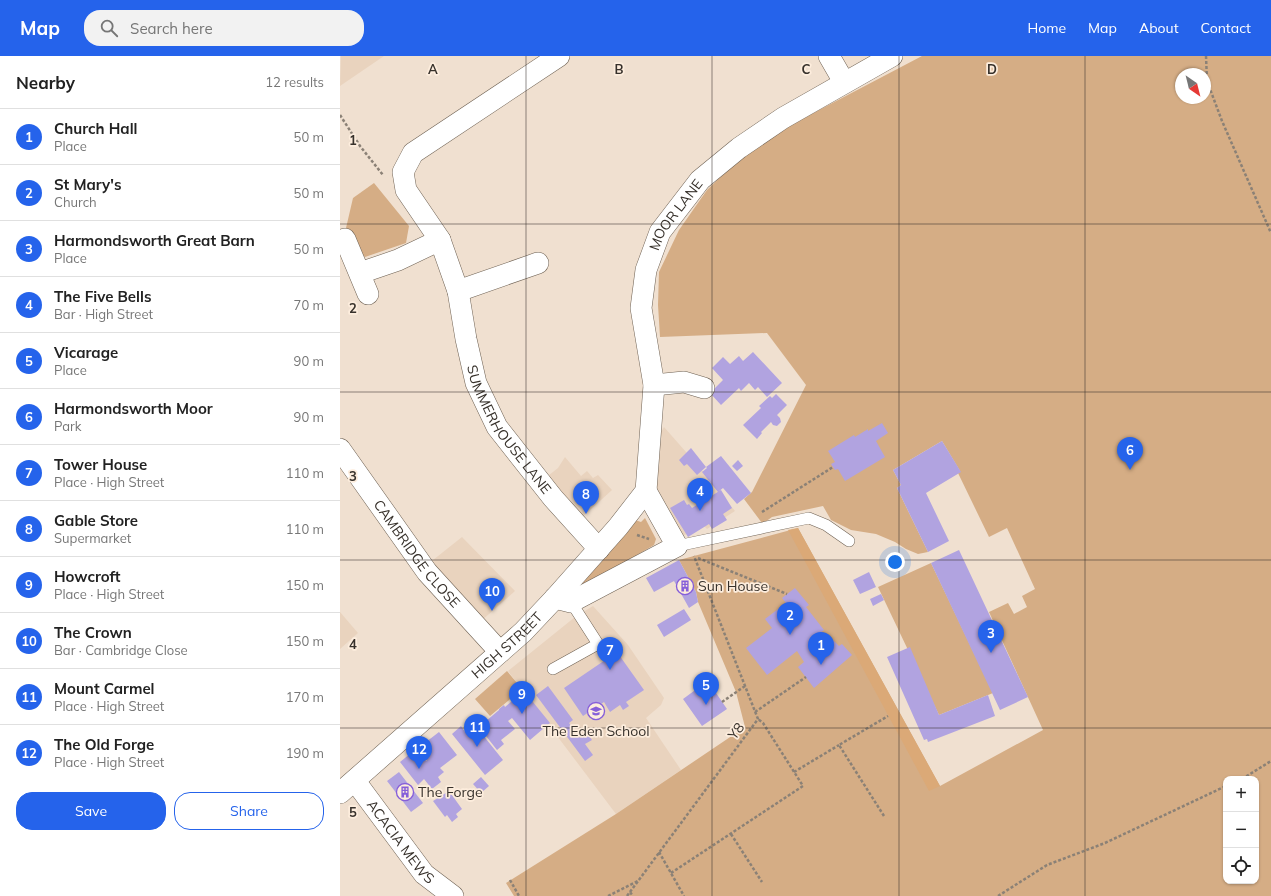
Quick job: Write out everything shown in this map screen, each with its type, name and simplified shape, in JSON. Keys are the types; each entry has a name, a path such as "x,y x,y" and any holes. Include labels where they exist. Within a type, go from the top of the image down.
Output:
{"street":[{"name":"SUMMERHOUSE LANE","path":"559,56 413,153 403,172 406,190 440,240 458,291 466,339 476,383 498,426 553,498 599,549"},
{"path":"829,56 844,82"},
{"name":"MOOR LANE","path":"647,484 654,385 641,308 646,270 660,232 700,180 739,148 782,118 892,56"},
{"path":"345,239 368,294"},
{"path":"360,273 398,260 440,240"},
{"path":"458,291 538,263"},
{"path":"654,385 684,382 704,388"},
{"name":"CAMBRIDGE CLOSE","path":"340,449 427,572 500,652"},
{"path":"563,600 681,550 647,484"},
{"name":"HIGH STREET","path":"348,787 500,652 563,600 599,549 618,527 647,484"},
{"name":"ACACIA MEWS","path":"348,787 424,874 453,896"}],"lane":[{"path":"681,550 809,518 826,524 849,541"},
{"path":"553,669 598,644 563,600"}],"path":[{"path":"1206,56 1207,81 1222,121 1271,233"},
{"path":"340,115 360,146 391,185 406,190"},
{"path":"756,516 833,467"},
{"path":"618,527 681,550 787,594"},
{"name":"Y8","path":"627,896 758,719 745,686 681,550"},
{"path":"755,712 806,677"},
{"path":"722,702 745,686"},
{"path":"794,772 888,716"},
{"path":"671,873 803,786 763,723 758,719"},
{"path":"839,745 884,816"},
{"path":"1247,776 1271,760"},
{"path":"998,896 1046,865 1106,844 1223,787"},
{"path":"731,834 762,882"},
{"path":"659,852 684,896"},
{"path":"510,880 519,896"},
{"path":"608,896 638,881"},
{"path":"630,892 633,896"}],"shaded area":[{"path":"341,56 384,56 340,86"},
{"path":"922,56 1271,56 1271,896 514,896 506,883 616,814 745,727 736,692 698,602 696,592 679,560 798,528 940,786 1043,730 989,612 1008,603 1014,614 1027,607 1022,596 1035,589 1007,528 989,537 958,473 960,471 942,441 893,470 901,485 897,488 928,552 918,554 876,534 851,530 831,520 823,506 772,517 762,523 744,499 752,492 806,385 767,333 660,337 658,305 659,272 679,230 707,190 762,140"},
{"path":"374,183 409,226 406,243 365,257 354,249 346,228 353,198"},
{"path":"664,427 735,511 707,529 703,525 681,537 650,479 651,449"},
{"path":"565,457 581,476 587,471 593,478 598,475 612,490 576,523 544,479 558,468"},
{"path":"645,518 656,539 654,545 584,586 580,585 632,519 641,522"},
{"path":"798,528 940,786 929,791 788,530"},
{"path":"462,537 515,591 480,622 428,564"},
{"path":"931,563 993,693 939,715 878,587"},
{"name":"The Eden School","path":"593,606 628,645 664,698 661,705 646,718 681,770 616,814 508,671 575,617"},
{"path":"340,612 358,633 340,649"},
{"path":"507,671 522,689 490,716 475,699"}],"building":[{"path":"753,352 782,383 767,397 758,387 755,390 749,383 741,391 739,388 721,405 710,393 723,380 712,368 723,357 730,364 739,356 743,361"},
{"path":"776,394 787,405 777,415 781,422 777,426 773,425 771,422 761,432 762,433 757,439 743,425 761,408 759,406 770,396 772,398"},
{"path":"882,423 888,433 876,441 885,457 845,481 838,469 835,470 831,464 835,462 828,451 854,435 855,437"},
{"path":"942,441 961,472 926,493 949,541 928,552 897,488 901,485 893,470"},
{"path":"691,448 706,467 697,475 687,464 684,466 679,460"},
{"path":"721,456 751,493 737,504 723,488 718,492 702,472 707,468 706,467"},
{"path":"738,460 743,466 737,471 732,466"},
{"path":"721,490 732,508 723,514 727,520 712,529 709,524 688,537 670,508 684,500 687,505 689,504 692,508"},
{"path":"959,550 1028,697 1000,710 931,563"},
{"name":"Sun House","path":"679,560 696,592 698,602 689,608 674,581 654,592 646,578"},
{"path":"869,572 876,587 860,594 853,580"},
{"path":"795,588 809,605 806,607 824,630 810,641 814,646 818,650 831,638 839,646 842,644 852,655 814,688 798,667 804,662 797,651 767,675 746,648 772,628 765,619 786,603 782,598"},
{"path":"881,594 884,600 873,606 870,599"},
{"path":"684,609 691,620 664,637 657,625"},
{"path":"910,647 939,715 988,695 995,716 928,742 927,739 924,740 887,657"},
{"path":"617,652 644,690 626,702 629,706 623,710 620,705 610,712 604,702 583,716 564,688"},
{"path":"548,686 573,720 569,723 580,738 587,733 592,740 585,744 593,755 585,761 536,695"},
{"path":"698,688 704,697 714,690 727,709 702,726 683,699"},
{"path":"524,691 550,723 530,740 512,718 508,721 515,729 501,740 504,744 497,750 479,727 504,705 505,707"},
{"path":"474,724 503,760 485,775 452,734 461,726 465,732"},
{"path":"439,732 457,755 440,768 444,772 438,777 441,782 432,789 424,779 418,785 400,762 416,749 427,761 417,749"},
{"name":"The Forge","path":"399,772 423,803 411,812 387,781"},
{"path":"481,777 489,786 481,793 473,784"},
{"path":"449,791 462,809 456,814 458,817 452,822 447,815 445,817 433,801"}],"place":[{"name":"Harmondsworth Moor","path":"1130,470"},
{"name":"The Five Bells","path":"700,511"},
{"name":"Gable Store","path":"586,514"},
{"name":"Sun House","path":"685,586"},
{"name":"The Crown","path":"492,611"},
{"name":"St Mary's","path":"790,635"},
{"name":"Harmondsworth Great Barn","path":"991,653"},
{"name":"Church Hall","path":"821,665"},
{"name":"Tower House","path":"610,670"},
{"name":"Vicarage","path":"706,705"},
{"name":"The Eden School","path":"596,711"},
{"name":"Howcroft","path":"522,714"},
{"name":"Mount Carmel","path":"477,747"},
{"name":"The Old Forge","path":"419,769"},
{"name":"The Forge","path":"405,792"}]}
